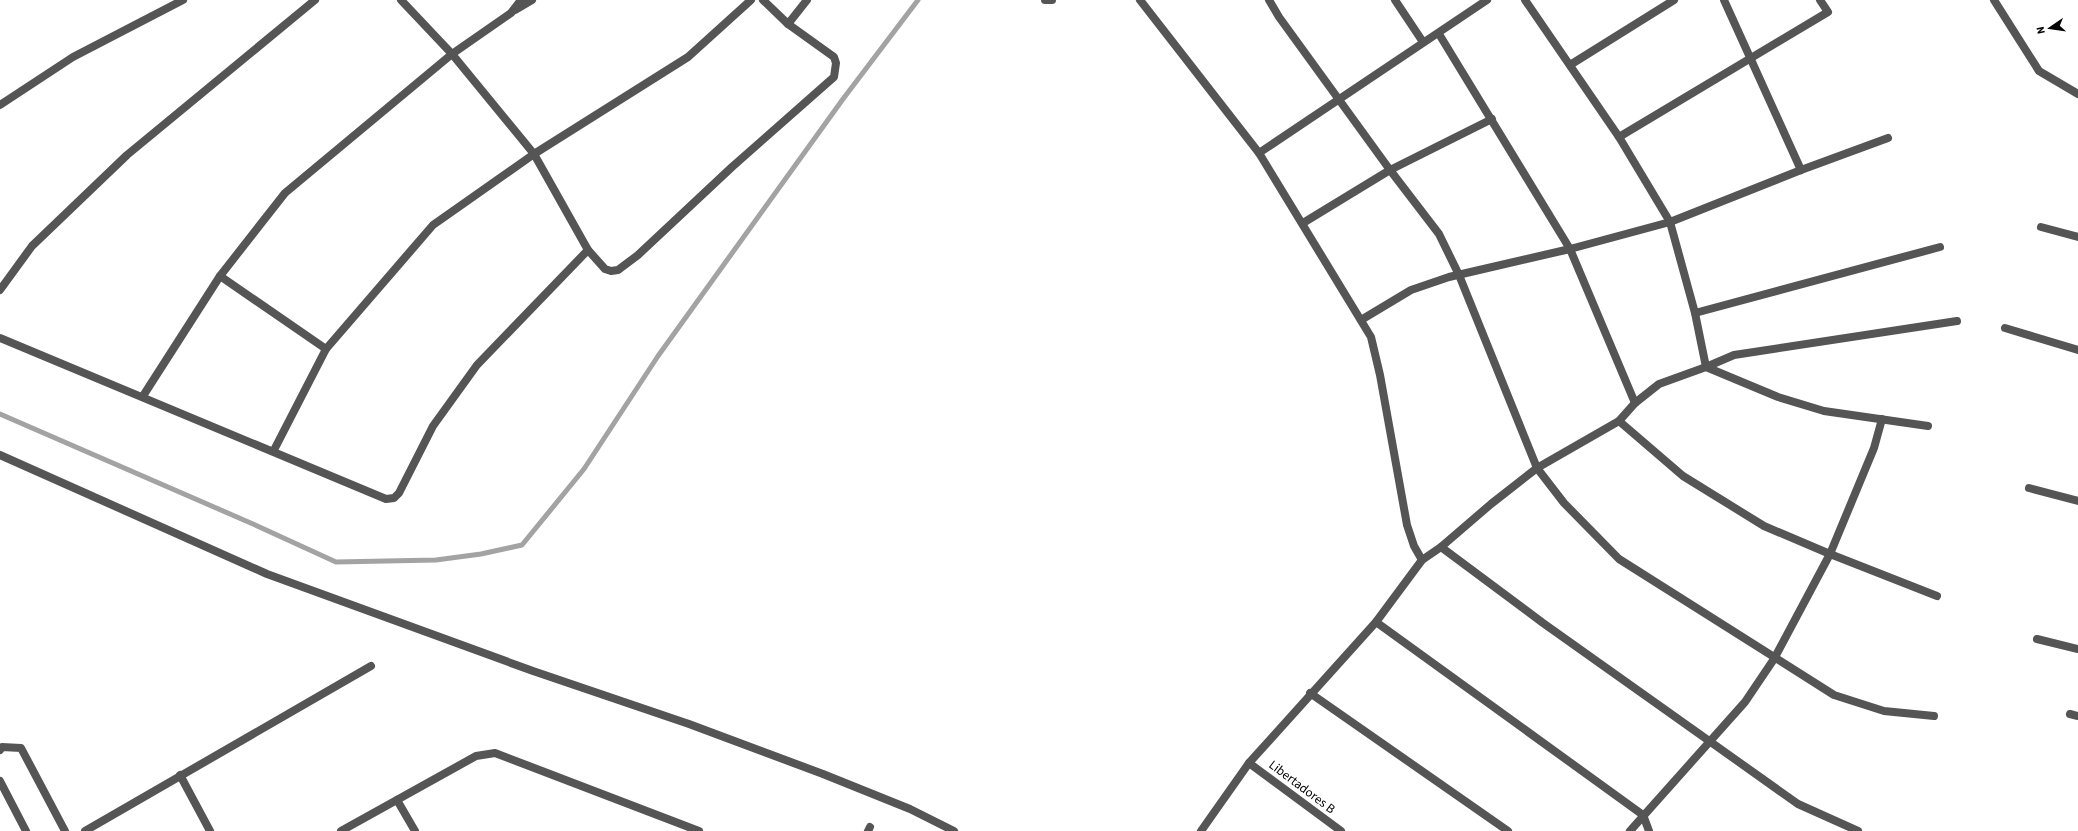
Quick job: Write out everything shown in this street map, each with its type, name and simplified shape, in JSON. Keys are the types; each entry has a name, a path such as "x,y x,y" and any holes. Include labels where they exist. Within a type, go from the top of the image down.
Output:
{"street":[{"path":"0,105 73,57 183,0"},
{"path":"0,290 32,246 127,155 315,0"},
{"path":"401,0 452,54 534,154 588,250 604,269 610,271 618,270 638,255 727,172 834,76 836,63 834,57 788,24 763,0"},
{"path":"511,13 521,0"},
{"path":"143,396 220,276 286,193 452,54 532,0"},
{"path":"274,450 326,349 433,225 534,154 688,57 751,0"},
{"path":"788,24 807,0"},
{"path":"1044,0 1052,0"},
{"path":"1140,0 1259,153 1371,337 1380,375 1407,526 1414,546 1422,560"},
{"path":"1269,0 1279,17 1390,170 1440,234 1459,274 1537,468 1564,503 1619,559 1774,659 1834,695 1884,711 1934,716"},
{"path":"1395,0 1423,42"},
{"path":"1259,153 1338,98 1384,71 1423,42 1439,34 1487,0"},
{"path":"1525,0 1619,137 1670,222 1696,314 1706,368"},
{"path":"1570,65 1674,0"},
{"path":"1724,0 1752,58 1801,170"},
{"path":"1619,137 1828,12 1820,0"},
{"path":"1994,0 2038,71 2078,94"},
{"path":"1439,34 1570,249 1634,403"},
{"path":"1303,223 1390,170 1492,119"},
{"path":"1361,320 1411,290 1459,274 1570,249 1670,222 1801,170 1888,138"},
{"path":"2041,227 2078,237"},
{"path":"1696,314 1940,247"},
{"path":"0,338 274,450 386,499 394,498 399,494 433,426 477,365 588,250"},
{"path":"220,276 326,349"},
{"path":"1201,831 1249,763 1310,693 1376,622 1422,560 1441,547 1491,504 1537,468 1619,421 1634,403 1659,384 1706,368 1734,355 1957,321"},
{"path":"2005,328 2078,350"},
{"path":"1706,368 1778,397 1824,411 1928,426"},
{"path":"1630,831 1745,702 1774,659 1830,554 1874,448 1882,419"},
{"path":"1619,421 1683,476 1764,526 1830,554 1937,596"},
{"path":"0,456 267,574 533,671 689,724 823,774 910,809 954,831"},
{"path":"2029,488 2078,501"},
{"path":"1441,547 1543,623 1710,740 1798,804 1858,831"},
{"path":"1376,622 1643,815 1649,831"},
{"path":"2037,639 2078,649"},
{"path":"85,831 371,666"},
{"path":"1310,693 1508,831"},
{"path":"0,750 2,747 21,748 65,831"},
{"path":"341,831 476,756 495,753 699,831"},
{"name":"Libertadores B","path":"1249,763 1341,831"},
{"path":"180,775 210,831"},
{"path":"0,781 26,831"},
{"path":"397,800 414,831"}],"waterway":[{"path":"0,414 253,524 336,562 436,560 481,554 522,545 584,469 658,356 843,99 918,0"}]}
